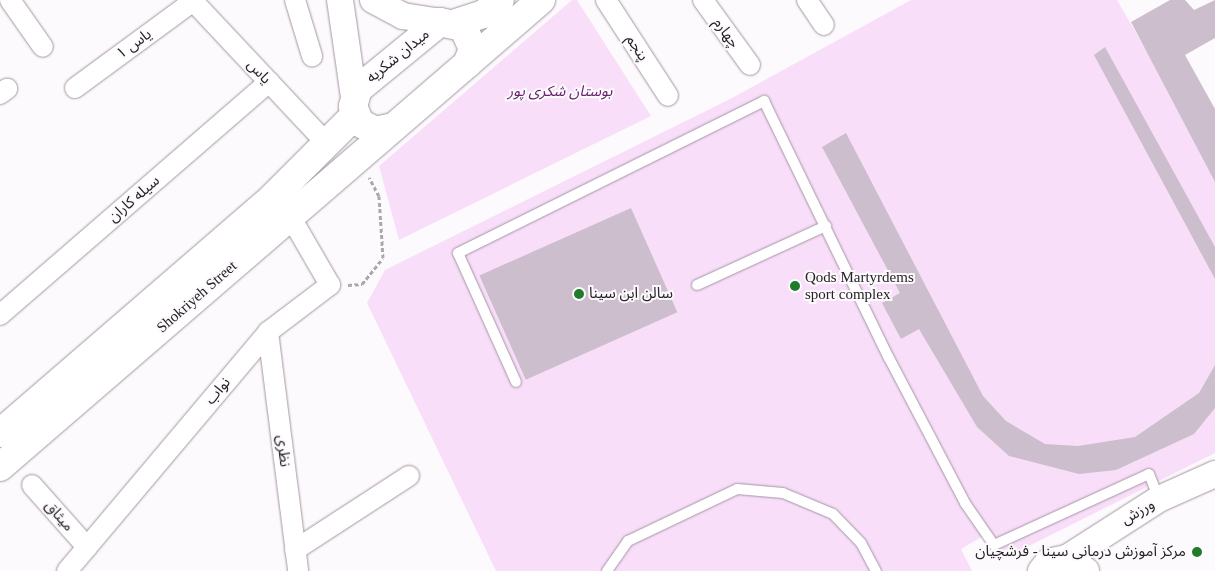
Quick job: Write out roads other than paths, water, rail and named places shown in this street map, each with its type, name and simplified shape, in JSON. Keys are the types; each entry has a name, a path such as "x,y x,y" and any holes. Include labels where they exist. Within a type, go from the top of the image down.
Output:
{"main road":[{"path":"448,22 484,14 500,0"},
{"path":"354,106 376,131 394,128 541,0"},
{"name":"میدان شکریه","path":"354,106 358,88 448,22"},
{"path":"448,22 472,41 467,64"},
{"name":"Shokriyeh Street","path":"0,433 273,197 327,144 354,106"},
{"name":"Shokriyeh Street","path":"0,468 394,128"}],"street":[{"path":"10,0 43,47"},
{"name":"یاس","path":"193,0 327,144"},
{"name":"یاس ۱","path":"76,88 193,0"},
{"path":"295,0 312,56"},
{"path":"340,0 354,106"},
{"path":"373,0 403,16 448,22"},
{"name":"پنجم","path":"606,0 668,96"},
{"name":"چهارم","path":"703,0 750,66"},
{"path":"807,0 824,25"},
{"name":"سیله کاران","path":"0,315 268,82"},
{"name":"نواب","path":"66,571 268,332 330,285 290,216"},
{"name":"نظری","path":"268,332 298,571"},
{"name":"ورزش","path":"1040,571 1048,562 1076,565 1160,500 1215,474"},
{"path":"295,550 409,476"},
{"name":"میثاق","path":"32,485 87,547"}],"lane":[{"path":"516,382 458,253 764,101 960,495 994,545 1149,474 1160,500"},
{"path":"697,285 826,226"},
{"path":"607,571 628,541 737,488 783,493 833,514 861,543 876,571"}],"place":[{"name":"Qods Martyrdems sport complex","path":"795,286"},
{"name":"سالن ابن سینا","path":"579,294"},
{"name":"مرکز آموزش درمانی سینا - فرشچیان","path":"1197,552"}],"park label":[{"name":"بوستان شکری پور","path":"560,92"}]}
